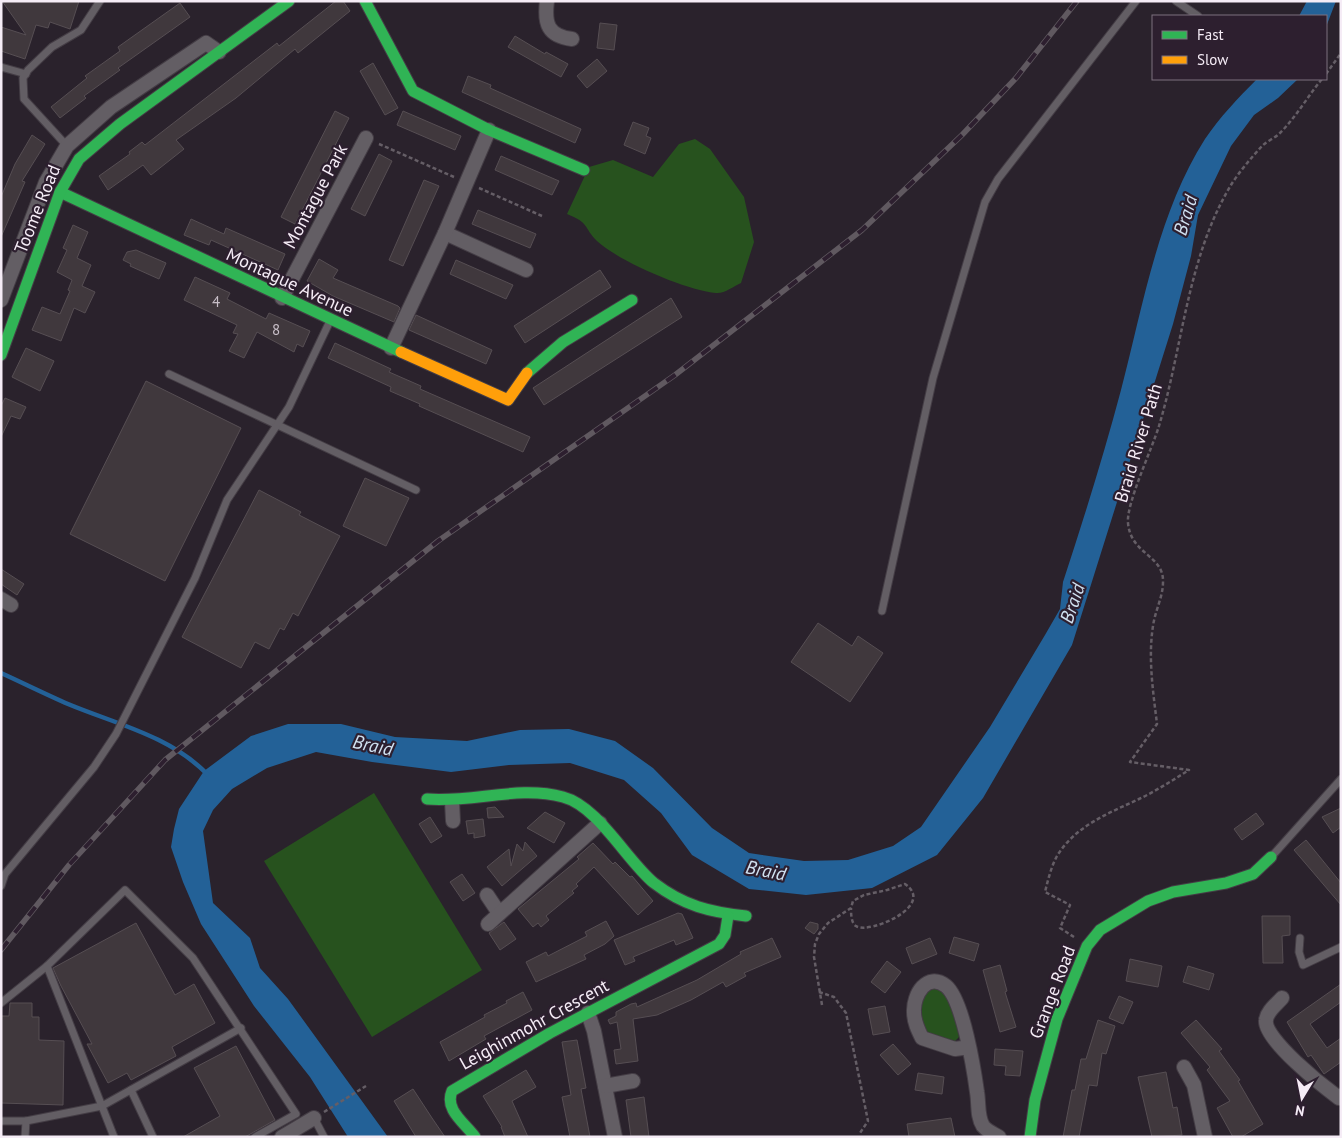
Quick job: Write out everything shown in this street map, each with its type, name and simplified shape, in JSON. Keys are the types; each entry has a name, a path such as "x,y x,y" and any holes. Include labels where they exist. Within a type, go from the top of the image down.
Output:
{"street":[{"name":"Toome Road","path":"1,355 60,192 79,160 120,124 289,1"},
{"path":"365,1 413,91 489,130 584,170"},
{"path":"547,1 546,16 549,28 557,35 572,39"},
{"name":"Toome Road","path":"1,300 46,182 67,146 111,107 206,43 219,52"},
{"path":"391,348 445,233 489,130"},
{"name":"Montague Park","path":"282,298 366,138"},
{"path":"67,146 79,160"},
{"name":"Montague Avenue","path":"60,192 282,298 508,400 528,369 543,357 632,300"},
{"path":"445,233 526,270"},
{"path":"427,799 452,801 522,791 565,797 584,808 600,822 653,882 683,902 728,916 746,916"},
{"path":"452,801 454,821"},
{"path":"488,924 600,822"},
{"name":"Grange Road","path":"1030,1137 1035,1100 1057,1019 1087,946 1100,930 1148,901 1174,892 1226,882 1253,874 1271,857"},
{"path":"488,895 499,913"},
{"name":"Leighinmohr Crescent","path":"475,1137 450,1106 449,1096 452,1091 588,1013 719,944 724,935 728,916"},
{"path":"969,1047 955,1049 922,1038 916,1026 914,1012 916,998 921,988 928,982 937,982 945,985 952,991 969,1047 980,1115 984,1126 999,1137"},
{"path":"1282,998 1266,1018 1267,1026 1284,1051 1319,1084 1340,1098"},
{"path":"588,1013 594,1031 615,1137"},
{"path":"1184,1067 1194,1085 1205,1137"},
{"path":"605,1086 633,1081"},
{"path":"282,1137 318,1115"}],"lane":[{"path":"67,146 24,99 22,78 52,47 81,30 100,1"},
{"path":"882,612 933,378 985,202 998,179 1136,1"},
{"path":"1176,1 1197,15"},
{"path":"1,67 26,74"},
{"path":"1,886 5,874 94,767 116,734 195,578 227,500 277,426 330,320"},
{"path":"169,374 416,490"},
{"path":"1271,857 1341,779"},
{"path":"1,1003 46,966 125,890 193,958 296,1114 255,1137"},
{"path":"1300,938 1299,952 1303,965 1341,947"},
{"path":"46,966 114,1137"},
{"path":"1,1121 26,1121 102,1106 241,1028"},
{"path":"131,1090 153,1137"},
{"path":"318,1115 324,1137"},
{"path":"25,1137 26,1121"}],"path":[{"path":"1327,73 1341,53"},
{"name":"Braid River Path","path":"1087,946 1060,928 1070,905 1045,892 1057,856 1064,846 1099,818 1190,770 1130,762 1157,724 1151,679 1151,641 1163,582 1162,571 1157,562 1142,552 1132,540 1128,522 1133,498 1160,425 1189,293 1213,220 1232,183 1263,145 1280,134 1321,80"},
{"path":"822,1005 814,957 815,944 828,924 851,908 854,901 864,895 887,890 898,885 905,884 912,888 913,904 890,920 865,929 857,927 854,923 851,908"},
{"path":"819,992 834,997 846,1013 868,1120 860,1133"},
{"path":"318,1115 366,1086"}],"green space":[{"path":"695,139 710,149 744,197 754,242 741,283 719,293 689,287 636,266 607,249 597,241 583,223 567,214 589,167 613,160 653,177 679,144"},
{"path":"374,793 482,970 372,1037 264,861"},
{"path":"935,988 941,991 952,1009 959,1037 954,1042 927,1034 924,1029 920,1008 921,1001 923,995"}],"water":[{"path":"1307,1 1336,1 1327,24 1327,15 1300,15"},
{"name":"Braid","path":"1256,80 1297,80 1278,98 1254,115 1231,146 1198,215 1191,256 1173,324 1072,645 983,798 937,855 872,888 806,895 749,889 692,855 661,813 624,780 570,763 509,765 451,772 372,762 316,752 267,768 232,789 213,810 203,831 213,903 250,938 260,968 288,999 388,1137 348,1137 310,1077 254,1006 201,924 183,882 171,847 174,829 179,809 204,771 251,736 288,724 341,724 395,737 467,741 520,730 569,729 615,741 653,768 712,828 749,853 804,861 848,860 893,846 921,827 990,727 1060,609 1063,582 1108,438 1145,293 1164,229 1175,198 1189,168 1205,139"}],"building":[{"path":"2,1 79,1 70,29 50,22 48,28 36,25 25,59 1,51 1,27 26,35"},
{"path":"336,1 343,1 350,11 298,53 295,49 236,98 176,140 184,149 151,175 143,165 108,190 99,176 130,154 129,152 142,142 145,145 277,43 279,46"},
{"path":"180,3 190,17 118,68 120,70 84,96 86,98 60,118 51,107 87,78 85,76 120,51 118,47"},
{"path":"600,23 617,25 614,50 597,48"},
{"path":"515,36 545,54 546,52 568,64 561,77 508,47"},
{"path":"597,59 607,71 587,88 577,76"},
{"path":"373,63 398,108 385,115 360,71"},
{"path":"468,76 491,85 490,88 581,129 575,143 462,92"},
{"path":"335,111 349,118 295,224 281,217"},
{"path":"403,111 461,136 455,150 397,125"},
{"path":"633,122 649,128 646,136 651,138 645,154 624,145"},
{"path":"32,135 45,144 22,181 25,182 1,237 1,197 15,164"},
{"path":"379,154 392,161 365,216 351,209"},
{"path":"501,156 559,181 552,195 495,170"},
{"path":"424,180 439,186 403,266 389,260"},
{"path":"478,210 536,234 530,248 472,224"},
{"path":"191,219 224,234 226,228 285,254 278,270 211,240 209,245 184,235"},
{"path":"73,225 88,232 77,258 91,265 82,286 95,292 85,313 74,308 61,341 32,330 42,307 60,314 70,291 68,290 72,280 57,272 67,250 63,248"},
{"path":"136,250 166,263 159,279 130,266 131,264 123,260 127,252"},
{"path":"319,259 338,270 333,278 398,306 400,308 394,322 333,296 307,281"},
{"path":"456,260 513,285 506,299 450,274"},
{"path":"600,270 611,287 525,343 514,326"},
{"path":"195,277 230,293 227,299 266,319 269,313 310,331 303,347 297,344 294,352 257,332 244,358 229,351 238,334 233,333 237,325 184,300"},
{"path":"671,298 682,317 544,405 533,388"},
{"path":"416,315 492,350 486,364 409,330"},
{"path":"335,343 391,369 389,372 421,386 420,389 530,437 523,452 419,406 420,404 390,391 391,387 328,358"},
{"path":"26,348 54,361 40,391 12,377"},
{"path":"146,381 241,428 165,581 70,534"},
{"path":"5,398 26,407 20,419 11,416 1,437 1,406"},
{"path":"365,478 409,498 386,546 343,526"},
{"path":"259,490 301,512 299,515 340,536 298,616 293,613 284,630 280,628 269,649 255,642 241,668 182,637"},
{"path":"1,569 24,584 17,595 1,584"},
{"path":"818,623 852,646 858,636 883,653 850,702 791,662"},
{"path":"495,807 504,817 488,818 487,808"},
{"path":"1341,808 1341,827 1333,833 1322,817"},
{"path":"545,812 565,823 554,843 527,828"},
{"path":"1256,813 1264,824 1242,840 1234,829"},
{"path":"430,817 442,836 431,843 419,824"},
{"path":"483,819 485,836 474,838 474,833 468,834 466,821"},
{"path":"1306,840 1341,883 1341,905 1294,850"},
{"path":"525,842 537,856 502,886 487,867 509,849 511,866 517,844 523,851"},
{"path":"593,843 613,864 615,862 630,877 632,876 653,901 638,915 594,867 576,884 578,886 572,891 574,893 546,916 549,920 541,927 538,923 533,927 518,909 579,859 577,857"},
{"path":"462,874 475,893 463,901 450,882"},
{"path":"678,913 682,914 693,938 676,945 674,940 633,957 635,961 625,965 614,940"},
{"path":"1262,916 1290,916 1290,935 1282,936 1283,963 1263,963"},
{"path":"606,921 614,936 605,944 584,955 586,959 536,982 526,962 546,952 548,956 587,936 585,932"},
{"path":"504,922 516,939 500,950 489,933"},
{"path":"810,922 818,924 818,929 814,934 805,928"},
{"path":"136,923 175,995 194,984 215,1023 172,1047 176,1056 131,1080 127,1073 108,1083 87,1044 92,1044 53,968"},
{"path":"954,937 979,944 974,961 949,953"},
{"path":"772,938 781,957 744,973 746,976 726,987 723,982 691,1000 657,1015 633,1019 638,1061 616,1064 614,1050 621,1049 617,1022 610,1024 608,1020 616,1016 616,1012 631,1004 636,1003 637,1007 697,980 741,954 740,952"},
{"path":"930,938 937,954 912,964 906,948"},
{"path":"1130,959 1162,966 1158,987 1126,981"},
{"path":"887,961 901,972 885,993 871,982"},
{"path":"1000,965 1007,991 1005,992 1016,1027 1000,1032 983,970"},
{"path":"1188,966 1214,974 1209,990 1183,982"},
{"path":"1341,984 1341,1002 1310,1024 1327,1048 1341,1038 1341,1062 1324,1074 1311,1055 1308,1057 1287,1022"},
{"path":"523,992 532,1010 484,1036 486,1039 449,1061 440,1042 485,1017 484,1015"},
{"path":"1119,996 1133,1002 1123,1024 1109,1018"},
{"path":"10,1003 32,1003 32,1017 39,1017 39,1040 64,1041 63,1105 1,1103 1,1016 9,1016"},
{"path":"885,1006 890,1032 873,1035 868,1009"},
{"path":"1098,1020 1115,1026 1106,1054 1102,1053 1097,1086 1089,1085 1079,1137 1063,1137 1072,1090 1075,1090 1081,1059 1086,1059"},
{"path":"1196,1020 1222,1049 1219,1051 1240,1080 1238,1081 1263,1124 1241,1137 1233,1137 1217,1108 1230,1101 1207,1070 1210,1067 1181,1033"},
{"path":"577,1040 586,1088 581,1089 590,1137 570,1137 562,1097 571,1095 562,1042"},
{"path":"893,1044 911,1064 898,1075 880,1055"},
{"path":"236,1046 275,1120 245,1137 183,1137 220,1116 194,1068"},
{"path":"995,1049 1023,1051 1020,1076 1005,1075 1006,1066 994,1065"},
{"path":"526,1070 536,1087 512,1101 528,1137 505,1137 502,1127 483,1096"},
{"path":"1166,1072 1173,1108 1177,1107 1182,1135 1152,1137 1138,1077"},
{"path":"918,1073 944,1077 942,1094 915,1090"},
{"path":"413,1089 445,1137 416,1137 394,1101"},
{"path":"644,1097 649,1137 631,1137 626,1100"},
{"path":"951,1118 955,1137 909,1137 907,1124"}],"waterway":[{"path":"1,673 68,704 159,740 192,761 207,774"}],"railway":[{"path":"1,950 69,865 165,760 438,541 675,375 862,230 962,135 1016,78 1077,1"}],"traffic: fast":[{"path":"1,355 60,192 79,159 120,124 289,1"},
{"path":"365,1 413,91 489,130 584,170"},
{"path":"60,192 401,352"},
{"path":"527,373 563,342 632,300"},
{"path":"427,799 461,799 512,793 546,794 563,797 576,802 600,822 633,862 665,891 698,907 746,916"},
{"path":"1030,1137 1035,1100 1057,1019 1087,946 1100,930 1148,901 1173,892 1226,883 1253,874 1271,857"},
{"path":"475,1137 453,1110 450,1098 452,1091 550,1033 719,944 725,935 728,916"}],"traffic: slow":[{"path":"401,352 508,400 527,373"}]}
